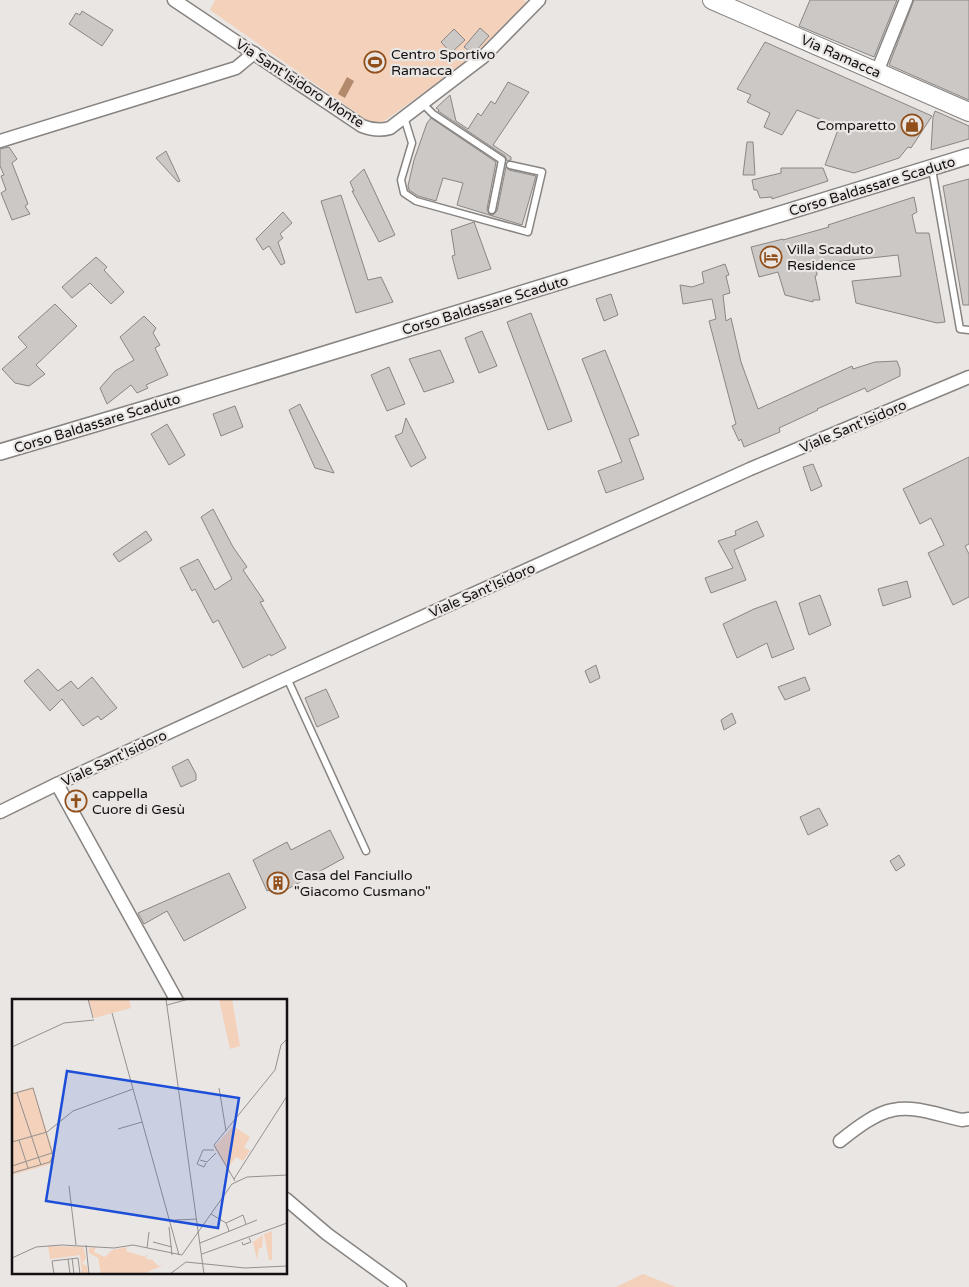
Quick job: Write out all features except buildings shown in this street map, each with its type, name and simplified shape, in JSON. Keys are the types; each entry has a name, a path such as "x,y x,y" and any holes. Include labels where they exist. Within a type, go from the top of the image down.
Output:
{"main road":[{"name":"Via Ramacca","path":"712,0 969,112"}],"street":[{"name":"Via Sant'Isidoro Monte","path":"174,0 362,126 371,130 390,128 483,57 539,0"},
{"path":"877,72 906,0"},
{"path":"0,141 236,68 254,53"},
{"name":"Corso Baldassare Scaduto","path":"0,452 969,156"},
{"name":"Viale Sant'Isidoro","path":"0,812 287,678 741,473 969,377"},
{"path":"57,784 176,999"},
{"path":"840,1141 870,1120 893,1110 914,1110 962,1120 969,1119"},
{"path":"288,1201 327,1234 400,1287"}],"lane":[{"path":"422,104 433,114 502,160 492,210"},
{"path":"404,117 412,143 401,180 404,193 416,201 528,232 542,172 512,167"},
{"path":"932,168 960,329 969,330"},
{"path":"287,678 366,850"}],"shaded area":[{"name":"Centro Sportivo Ramacca","path":"215,0 523,0 527,2 473,57 380,124 371,123 210,10"},
{"path":"347,77 354,81 345,98 338,94"},
{"path":"643,1274 676,1287 616,1287"}],"place":[{"name":"Centro Sportivo Ramacca","path":"375,62"},
{"name":"Comparetto","path":"912,125"},
{"name":"Villa Scaduto Residence","path":"771,257"},
{"name":"cappella Cuore di Gesù","path":"76,801"},
{"name":"Casa del Fanciullo \"Giacomo Cusmano\"","path":"278,883"}]}
